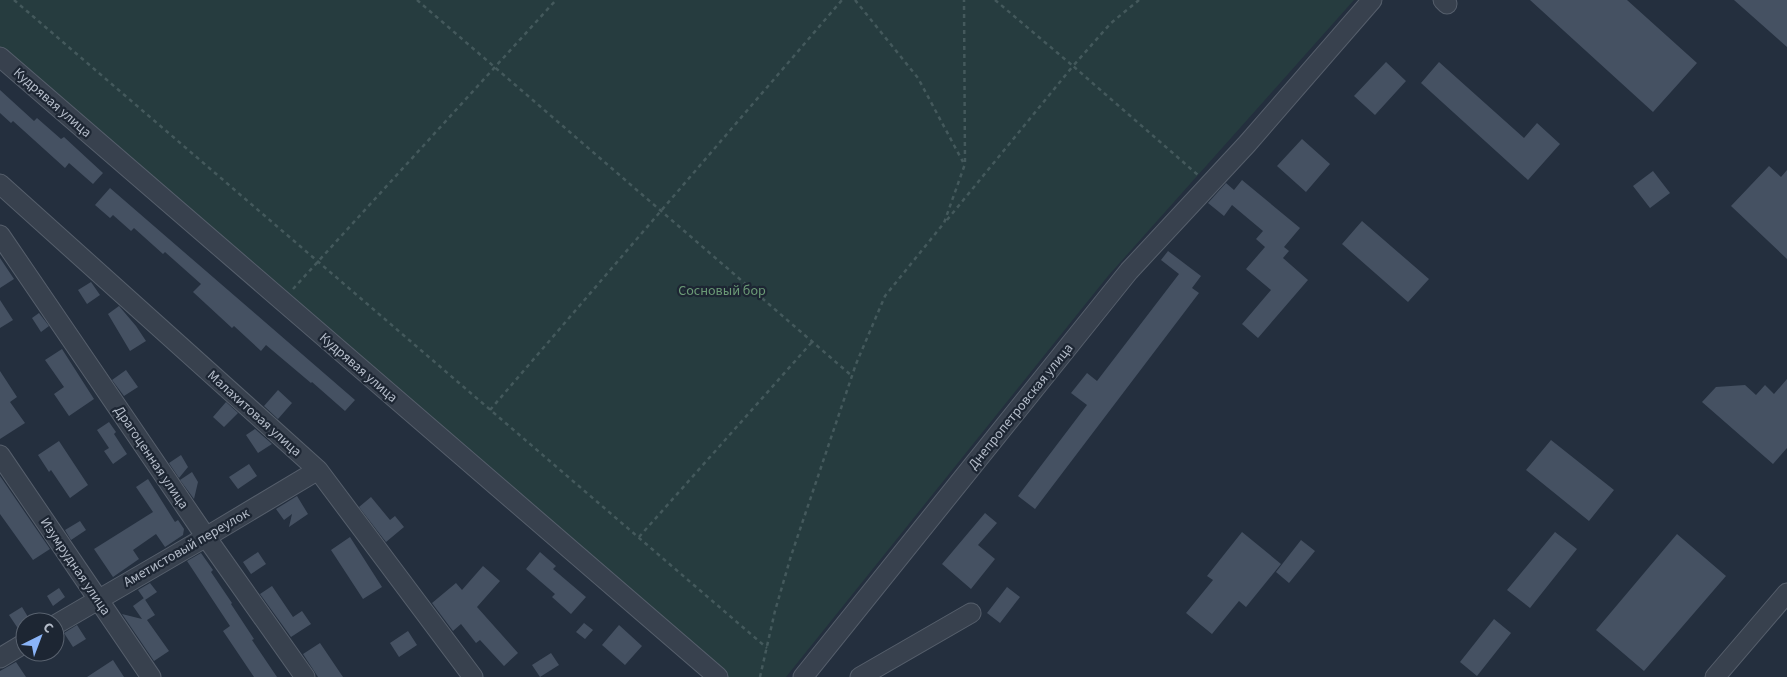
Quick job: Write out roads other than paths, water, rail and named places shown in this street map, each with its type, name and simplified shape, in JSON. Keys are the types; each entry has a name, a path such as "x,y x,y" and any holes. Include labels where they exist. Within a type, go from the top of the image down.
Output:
{"street":[{"name":"Днепропетровская улица","path":"803,677 1129,271 1247,144 1372,0"},
{"name":"Кудрявая улица","path":"0,57 718,677"},
{"name":"Малахитовая улица","path":"3,190 318,470 473,677"},
{"name":"Драгоценная улица","path":"0,235 206,537 305,677"},
{"name":"Изумрудная улица","path":"0,455 151,677"},
{"name":"Аметистовый переулок","path":"65,619 318,470"},
{"path":"1715,677 1787,593"},
{"path":"860,677 971,613"},
{"path":"0,658 15,649"}],"park label":[{"name":"Сосновый бор","path":"722,290"}]}
